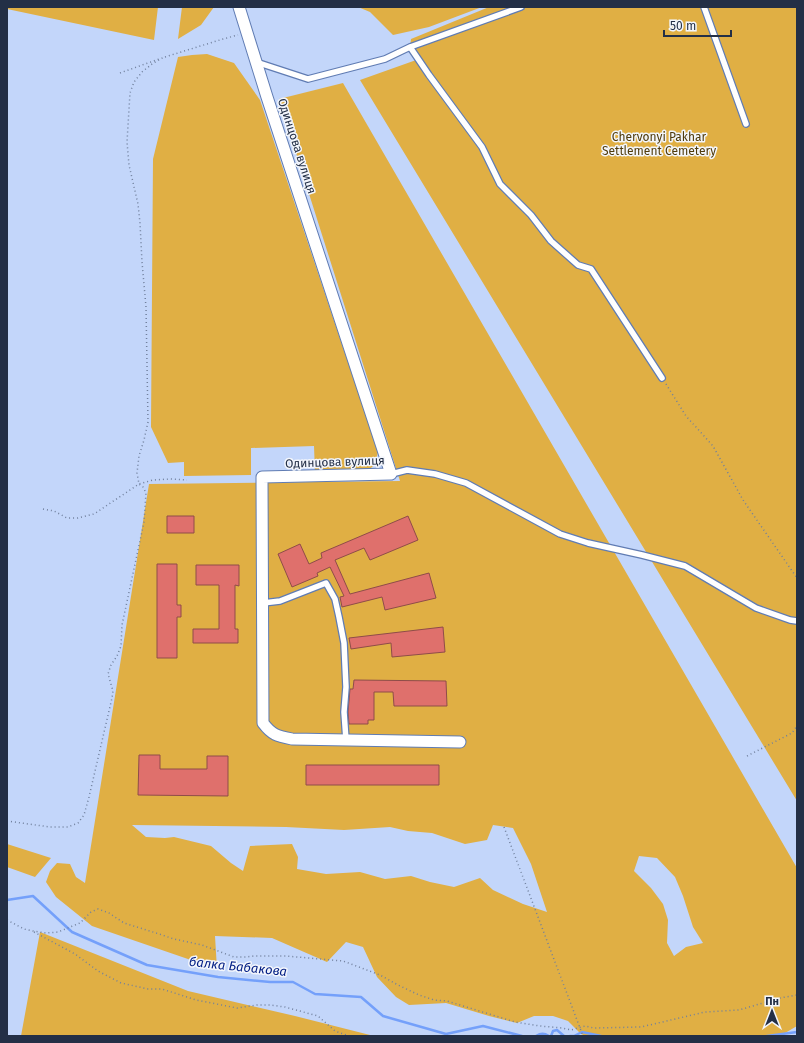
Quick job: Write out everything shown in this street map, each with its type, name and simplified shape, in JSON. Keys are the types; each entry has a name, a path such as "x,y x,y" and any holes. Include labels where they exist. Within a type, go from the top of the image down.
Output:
{"street":[{"name":"Одинцова вулиця","path":"239,7 391,474 262,478 264,723 269,731 279,736 292,739 460,742"}],"lane":[{"path":"256,62 308,79 385,59 410,48 521,7"},
{"path":"704,7 746,124"},
{"path":"410,48 482,147 500,184 531,215 551,241 578,265 591,270 662,378"},
{"path":"391,474 407,470 435,474 466,483 560,534 588,543 685,566 756,608 797,621"},
{"path":"263,603 280,601 326,582 335,599 344,643 346,687 344,712 346,740"}],"path":[{"path":"120,73 164,57 222,39 248,33"},
{"path":"7,821 50,827 68,827 78,823 84,815 89,797 112,698 113,691 108,674 121,646 122,625 144,522 146,493 139,484 137,473 139,456 148,422 146,307 138,204 128,165 128,116 130,93 134,82 142,72 164,57"},
{"path":"662,378 686,416 714,446 743,500 797,578"},
{"path":"43,509 54,511 67,518 78,518 94,514 139,484 153,480 187,480"},
{"path":"747,756 792,733 797,726"},
{"path":"504,826 583,1035"},
{"path":"7,920 24,929 46,933 58,932 80,923 91,912 98,909 109,913 124,923 174,939 202,945 234,957 286,956 342,961 380,975 398,986 434,1000 447,1001 515,1022 570,1030 585,1026 594,1028 641,1027 705,1012 738,1010 780,998 797,995"},
{"path":"33,931 75,954 98,971 121,983 148,989 162,989 196,1000 237,1008 257,1005 284,1007 318,1016 335,1031 349,1036"}],"green space":[{"path":"7,7 158,7 154,40 7,9"},
{"path":"182,7 214,7 201,25 178,39"},
{"path":"358,7 482,7 429,27 393,35 370,12"},
{"name":"Chervonyi Pakhar Settlement Cemetery","path":"489,7 797,7 797,801 360,80 419,59 410,47 411,39"},
{"path":"207,54 234,63 260,100 378,452 375,465 365,472 315,473 314,446 251,448 251,475 184,476 184,462 168,463 151,427 153,159 178,57"},
{"path":"343,83 797,868 797,1026 780,1036 586,1036 581,1034 568,1021 553,1016 534,1016 517,1023 446,1003 409,1005 396,997 377,977 363,947 346,942 327,962 272,938 215,936 217,969 92,926 56,897 46,882 50,871 57,863 70,864 76,877 85,883 149,484 400,481 279,99","holes":["132,825 286,827 344,830 390,827 408,831 432,833 465,844 487,840 493,825 513,828 531,864 547,912 523,904 493,890 480,878 454,887 411,876 385,879 360,872 326,874 297,869 298,857 292,844 250,846 243,871 211,846 174,837 146,837","639,856 657,858 675,877 693,927 703,943 686,947 674,956 667,943 668,920 663,904 651,888 634,871"]},
{"path":"7,844 51,858 35,877 7,867"},
{"path":"40,932 188,991 374,1036 21,1036"}],"building":[{"path":"167,516 194,516 194,533 167,533"},
{"path":"408,516 418,540 370,560 364,548 335,560 350,594 429,573 436,598 385,610 382,597 342,607 340,597 344,596 330,567 317,573 318,576 292,587 278,554 300,544 309,564 322,558 321,553"},
{"path":"157,564 177,564 177,605 181,605 181,617 177,617 177,658 157,658"},
{"path":"196,565 239,565 239,586 235,585 235,629 238,629 238,643 193,643 193,629 219,629 219,585 196,585"},
{"path":"443,627 445,652 392,657 391,643 351,649 349,638"},
{"path":"354,680 446,681 447,706 394,706 393,692 374,692 374,720 368,720 368,724 349,724 348,712 350,689 353,689"},
{"path":"139,755 160,755 160,769 207,769 207,756 228,756 228,796 138,795"},
{"path":"306,765 439,765 439,785 306,785"}],"waterway":[{"name":"балка Бабакова","path":"7,900 33,896 72,932 147,965 218,977 270,982 293,982 315,994 361,997 383,1016 446,1034 483,1026 522,1036"},
{"name":"балка Бабакова","path":"551,1036 553,1031 557,1030 564,1036"},
{"name":"балка Бабакова","path":"570,1036 574,1036 582,1032 601,1036"},
{"name":"балка Бабакова","path":"767,1036 797,1032"},
{"name":"балка Бабакова","path":"536,1036 539,1034 546,1034 549,1036"}]}
